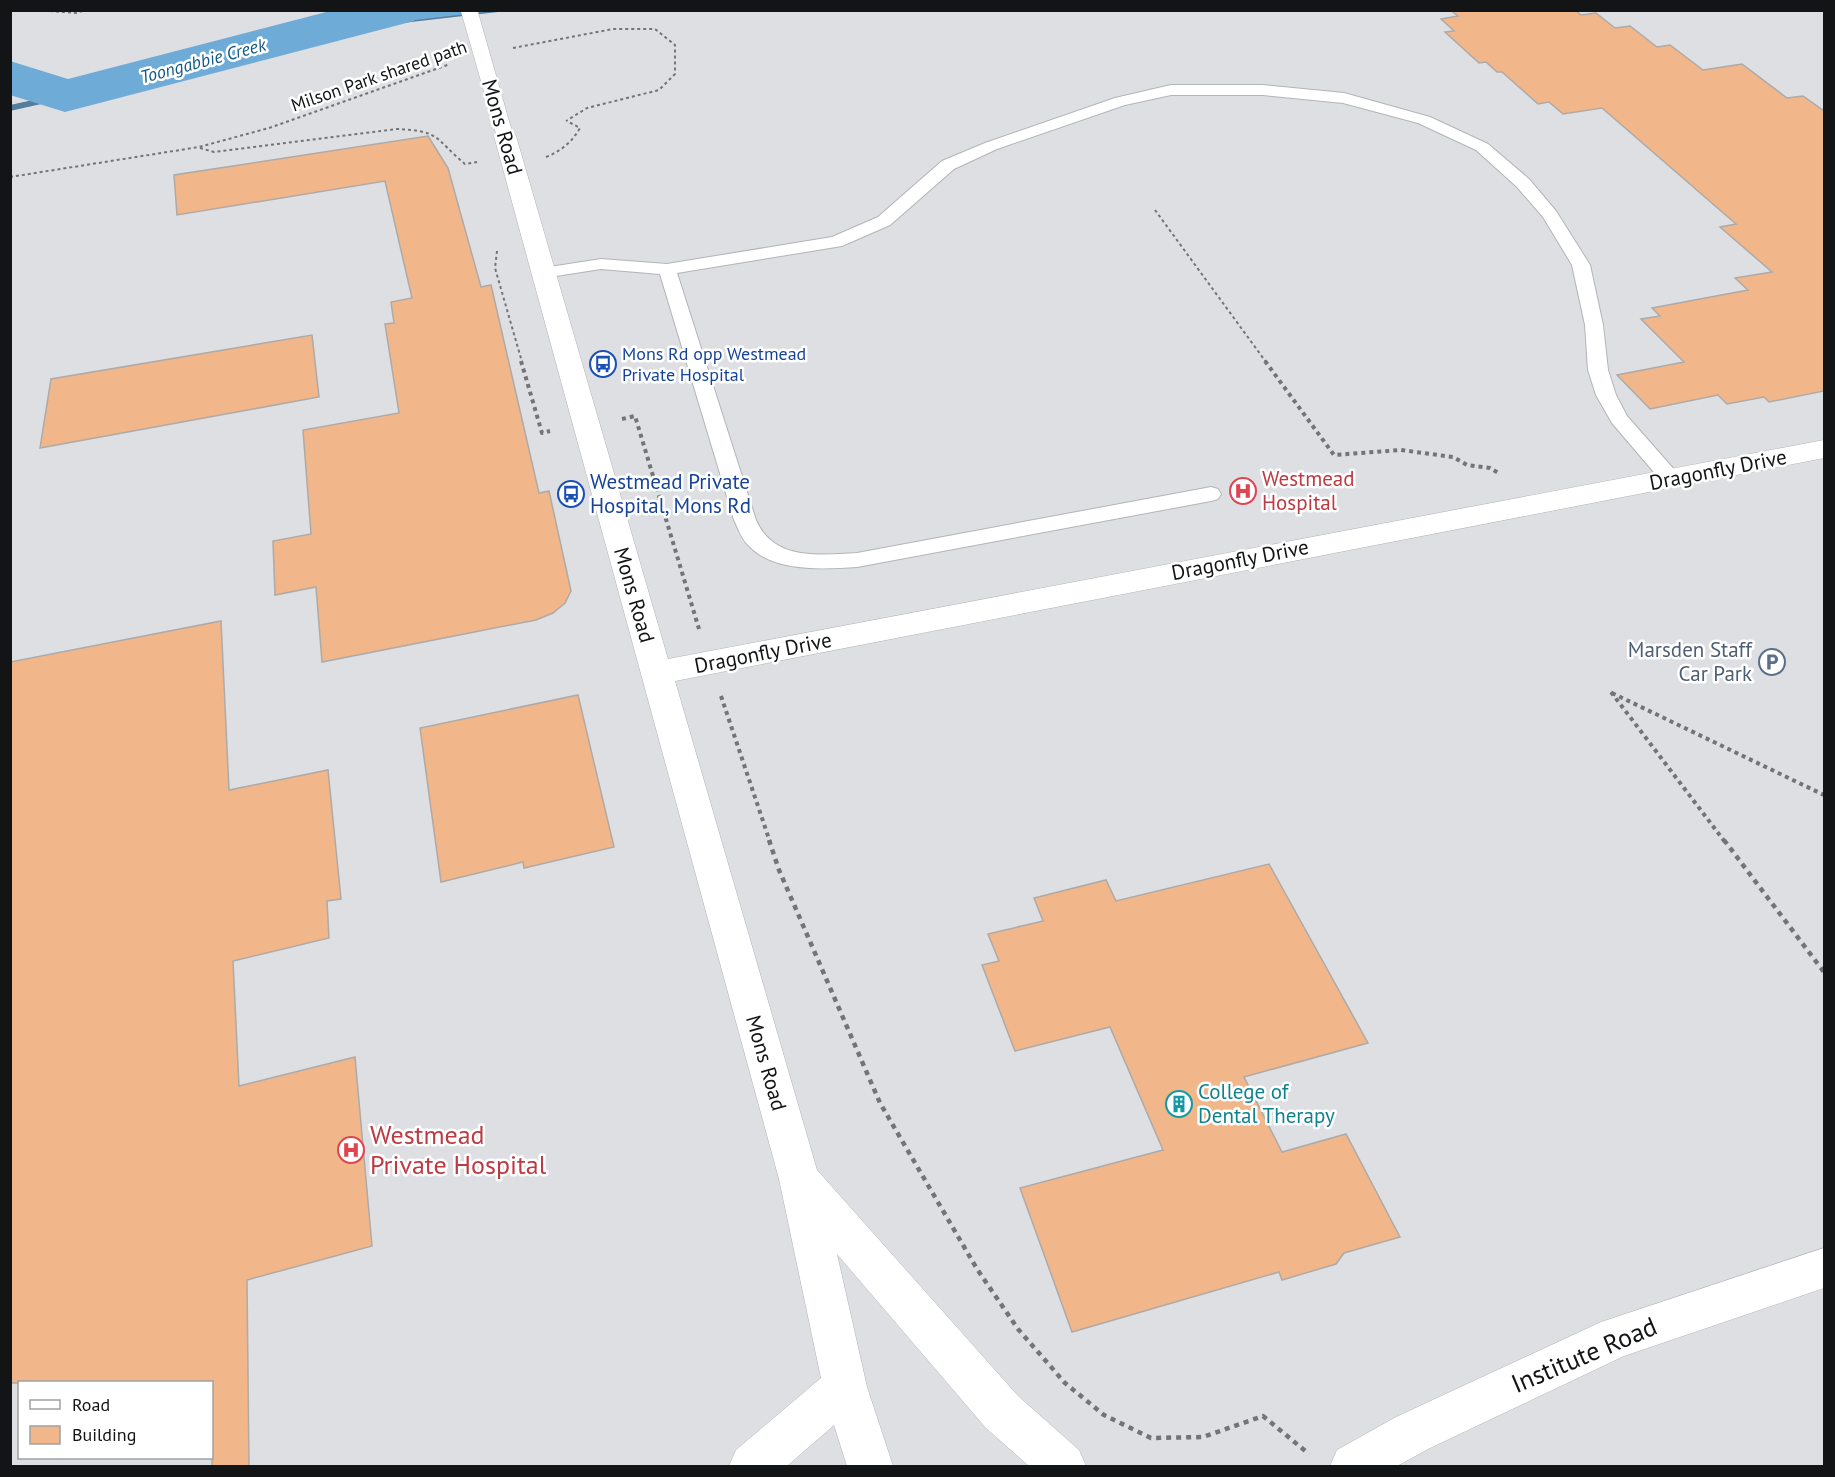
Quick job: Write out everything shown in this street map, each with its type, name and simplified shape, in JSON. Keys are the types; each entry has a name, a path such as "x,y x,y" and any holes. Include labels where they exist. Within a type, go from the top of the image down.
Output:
{"street":[{"name":"Mons Road","path":"505,136 498,164 543,273 799,1179 845,1387 870,1467"},
{"name":"Dragonfly Drive","path":"656,674 1824,449"},
{"name":"Mons Road","path":"799,1179 1002,1412 1063,1467"},
{"name":"Institute Road","path":"1334,1463 1412,1433 1616,1336 1824,1268"},
{"path":"752,1467 845,1387"}],"lane":[{"name":"Mons Road","path":"469,10 505,136"},
{"path":"543,273 601,264 667,269 836,242 884,220 948,165 992,146 1121,101 1171,90 1263,90 1344,98 1424,120 1482,147 1523,183 1550,214 1581,265 1594,325 1598,370 1606,395 1619,420 1671,479"},
{"path":"667,269 745,520 755,540 782,556 821,562 857,560 1211,494"}],"path":[{"path":"38,10 76,13 86,10"},
{"path":"498,164 552,155 567,146 575,138 580,128 566,121 587,108 659,90 675,74 675,45 655,29 613,29 506,49"},
{"name":"Milson Park shared path","path":"10,177 200,147 269,128 425,71 460,62"},
{"name":"Milson Park shared path","path":"200,147 214,152 397,129 424,130 440,138 446,148 465,164 498,164"},
{"path":"1155,210 1334,456 1401,450 1452,457 1467,465 1490,468 1500,474"},
{"path":"635,416 698,626"},
{"path":"1824,795 1611,692 1824,972"},
{"path":"725,709 779,870 880,1103 977,1269 1018,1329 1065,1383 1104,1415 1151,1438 1203,1437 1263,1416 1334,1463"}],"water":[{"name":"Toongabbie Creek","path":"375,11 500,11 309,33"}],"building":[{"path":"1450,10 1575,10 1581,15 1596,13 1615,28 1630,26 1657,47 1670,45 1703,70 1742,64 1787,98 1803,96 1824,111 1824,391 1769,402 1764,397 1727,404 1718,395 1650,409 1617,375 1684,362 1641,319 1660,316 1652,308 1748,290 1735,278 1772,272 1720,227 1736,224 1602,108 1563,114 1549,102 1538,104 1502,72 1497,72 1486,62 1479,63 1445,32 1454,31 1441,19 1458,16"},
{"path":"428,136 448,168 481,287 491,285 539,493 549,491 571,591 565,603 553,613 536,620 322,662 316,587 275,595 273,541 311,534 303,430 399,413 385,324 394,323 391,302 412,298 385,181 177,215 174,175"},
{"path":"312,335 319,397 40,448 51,379"},
{"path":"221,621 229,790 328,770 341,899 327,901 329,938 233,961 239,1086 355,1057 372,1246 247,1280 249,1467 212,1467 213,1381 18,1381 18,1383 10,1383 10,662"},
{"path":"578,695 614,847 524,868 523,862 441,882 420,728"},
{"name":"College of Dental Therapy","path":"1269,864 1368,1043 1244,1077 1282,1152 1346,1134 1400,1237 1344,1253 1336,1264 1282,1280 1279,1272 1072,1332 1020,1188 1163,1150 1110,1027 1015,1051 982,965 999,961 988,934 1043,921 1034,898 1106,880 1116,901"}],"waterway":[{"name":"Toongabbie Creek","path":"10,77 65,96 396,10"},
{"path":"10,108 65,96"}],"place":[{"name":"Mons Rd opp Westmead Private Hospital","path":"603,364"},
{"name":"Westmead Hospital","path":"1243,491"},
{"name":"Westmead Private Hospital, Mons Rd","path":"571,494"},
{"name":"Marsden Staff Car Park","path":"1772,662"},
{"name":"College of Dental Therapy","path":"1179,1104"},
{"name":"Westmead Private Hospital","path":"351,1150"}]}
